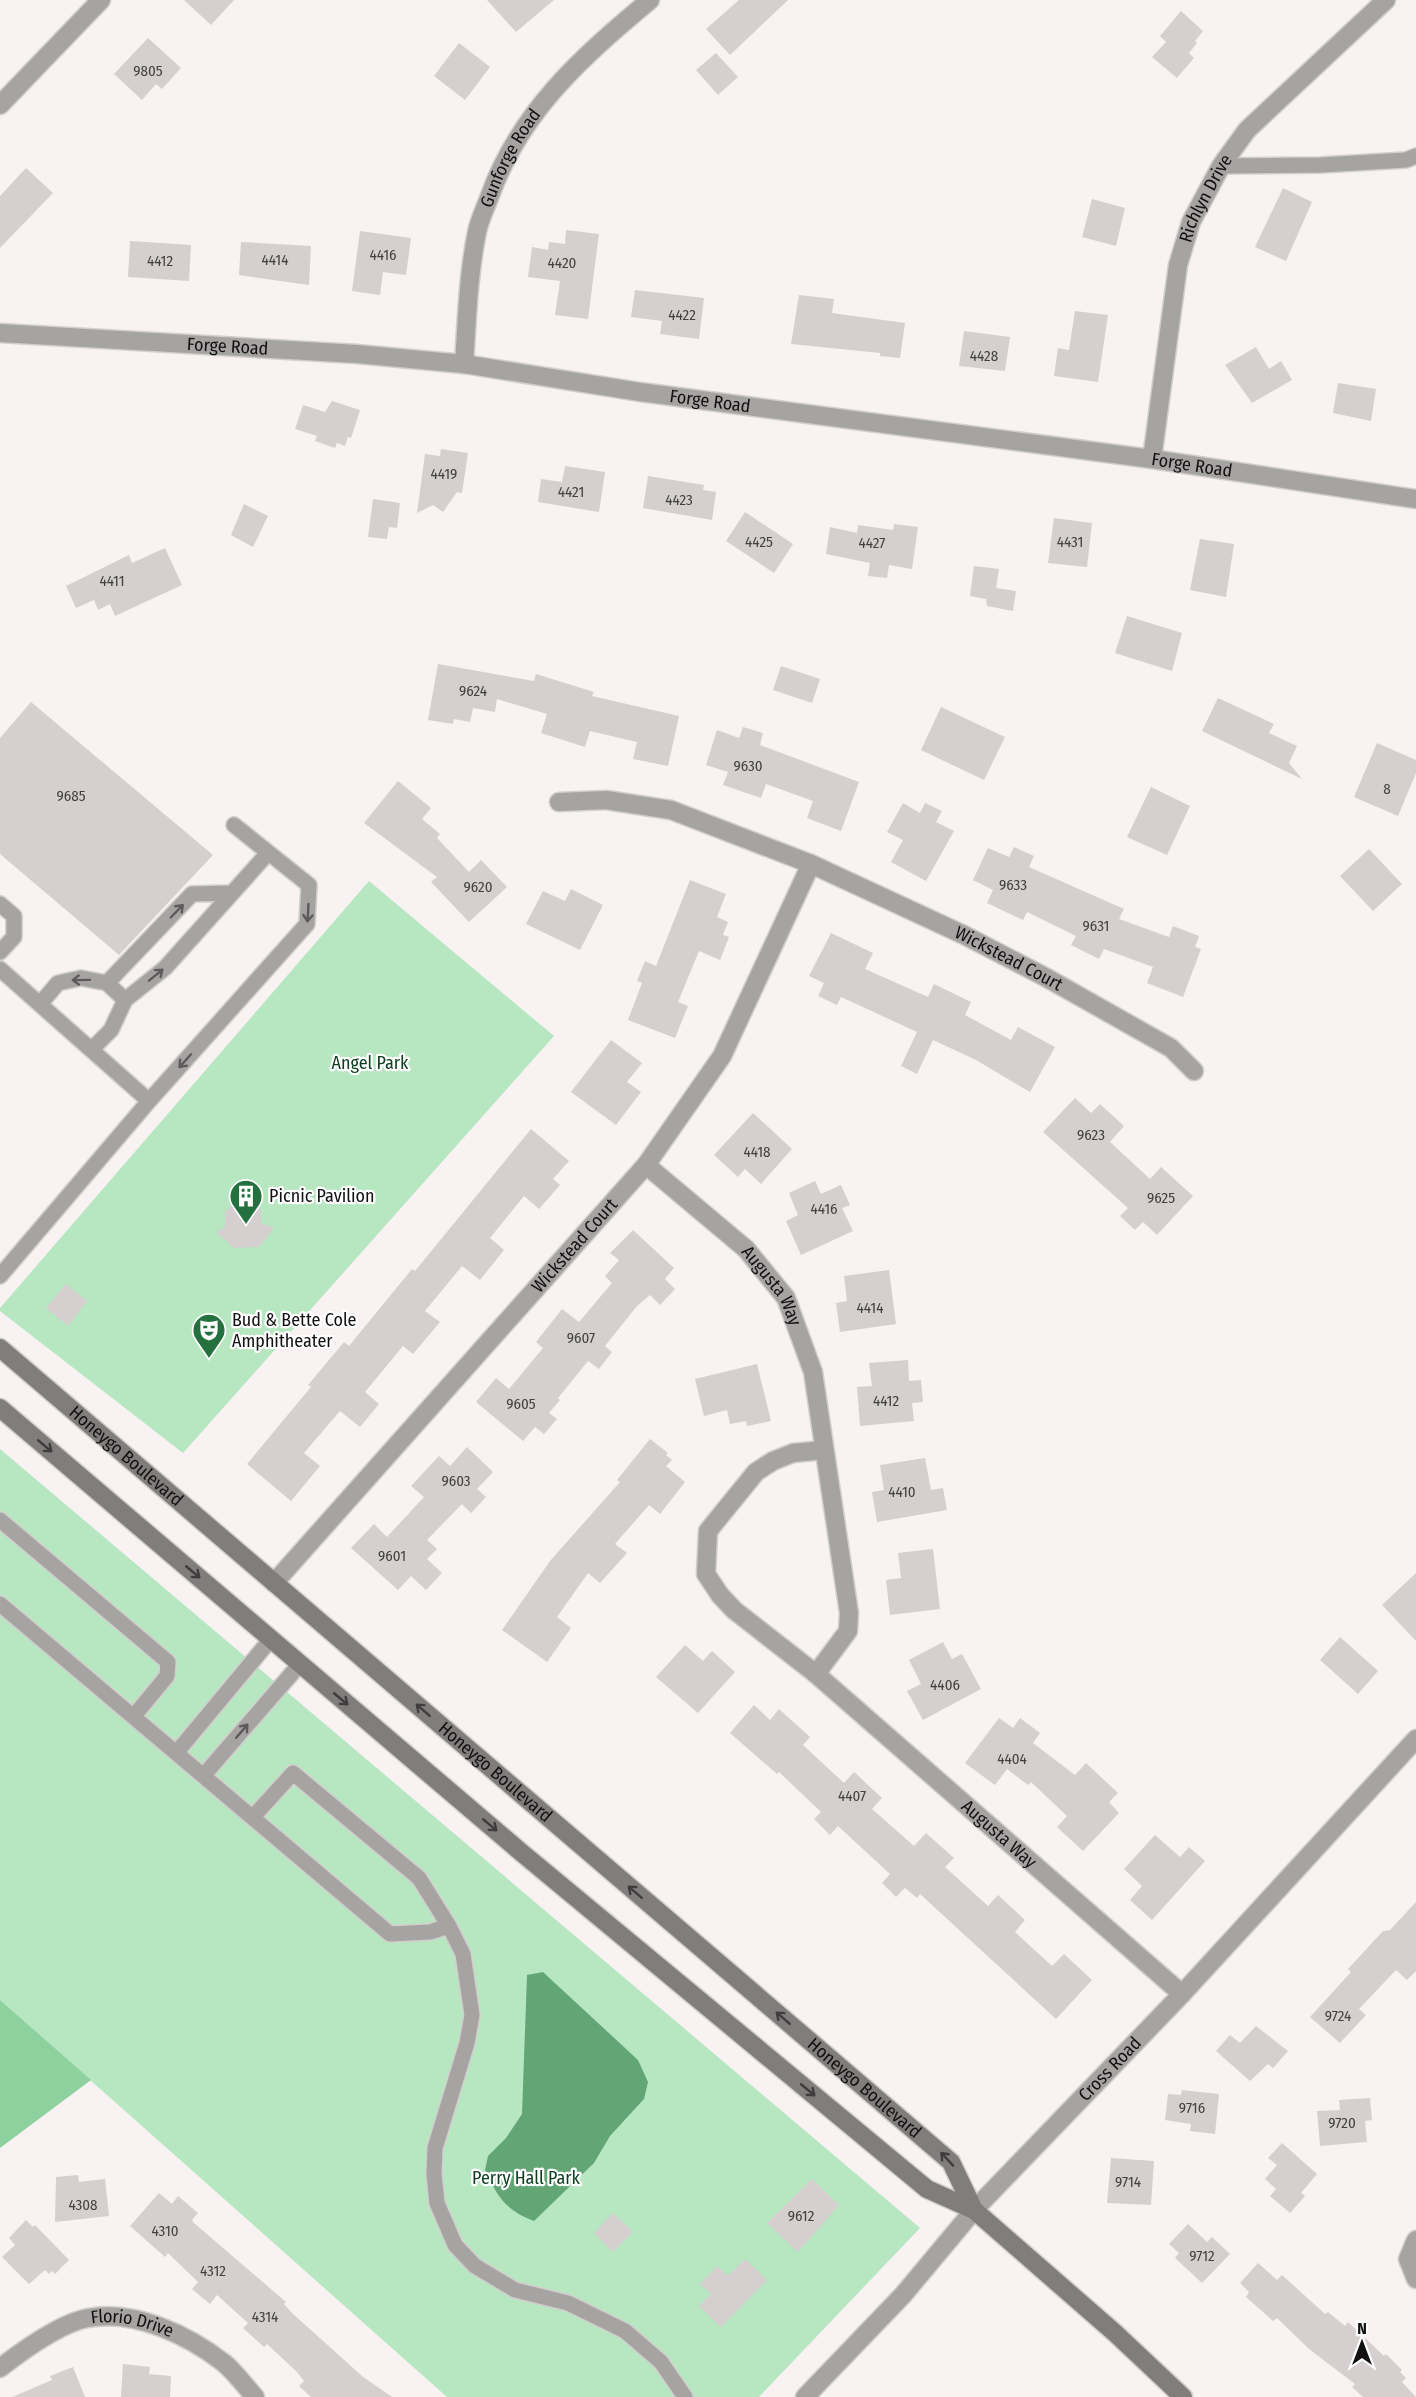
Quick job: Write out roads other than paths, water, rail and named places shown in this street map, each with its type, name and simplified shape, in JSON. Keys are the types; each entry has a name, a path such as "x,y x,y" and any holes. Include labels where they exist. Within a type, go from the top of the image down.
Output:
{"main road":[{"name":"Honeygo Boulevard","path":"0,1348 951,2162 974,2210"},
{"name":"Honeygo Boulevard","path":"0,1408 522,1853 927,2189 974,2210 1115,2333 1183,2397"}],"street":[{"path":"0,105 101,0"},
{"name":"Gunforge Road","path":"464,364 469,288 477,230 495,181 515,138 549,94 588,51 650,0"},
{"name":"Richlyn Drive","path":"1152,459 1178,265 1191,222 1221,166 1247,130 1386,0"},
{"name":"Forge Road","path":"0,333 357,354 464,364 664,395 1152,459 1416,499"},
{"name":"Wickstead Court","path":"559,802 606,800 671,810 811,864 964,935 1047,978 1171,1048 1194,1071"},
{"name":"Wickstead Court","path":"274,1583 646,1165 722,1056 811,864"},
{"name":"Augusta Way","path":"646,1165 746,1249 786,1299 813,1372 849,1613 848,1631 816,1674"},
{"name":"Augusta Way","path":"824,1450 793,1454 773,1461 756,1472 708,1531 706,1574 720,1595 816,1674 1182,1994"},
{"name":"Cross Road","path":"805,2397 903,2295 974,2210 1182,1994 1416,1739"},
{"path":"1416,2240 1408,2259 1416,2279"},
{"name":"Florio Drive","path":"0,2368 28,2346 86,2318 116,2315 176,2332 225,2364 255,2397"}],"lane":[{"path":"1221,166 1321,165 1406,160 1416,156"},
{"path":"0,1276 149,1101 307,924 309,885 234,825"},
{"path":"92,1049 111,1030 125,1000 165,968 268,853"},
{"path":"107,983 192,894 232,893"},
{"path":"0,904 14,916 14,937 0,952"},
{"path":"0,969 149,1101"},
{"path":"40,1004 58,983 81,978 107,983 125,1000"},
{"path":"0,1520 168,1662 167,1676 134,1716"},
{"path":"0,1604 390,1934 430,1932 449,1926"},
{"path":"177,1752 271,1639"},
{"path":"204,1775 300,1664"},
{"path":"253,1817 293,1773 419,1878 449,1926 463,1954 472,2014 467,2043 435,2148 437,2203 455,2245 475,2266 515,2290 568,2303 625,2331 661,2362 685,2397"}],"place":[{"name":"Picnic Pavilion","path":"246,1225"},
{"name":"Bud & Bette Cole Amphitheater","path":"209,1359"}],"park label":[{"name":"Angel Park","path":"370,1063"},
{"name":"Perry Hall Park","path":"526,2178"}]}
